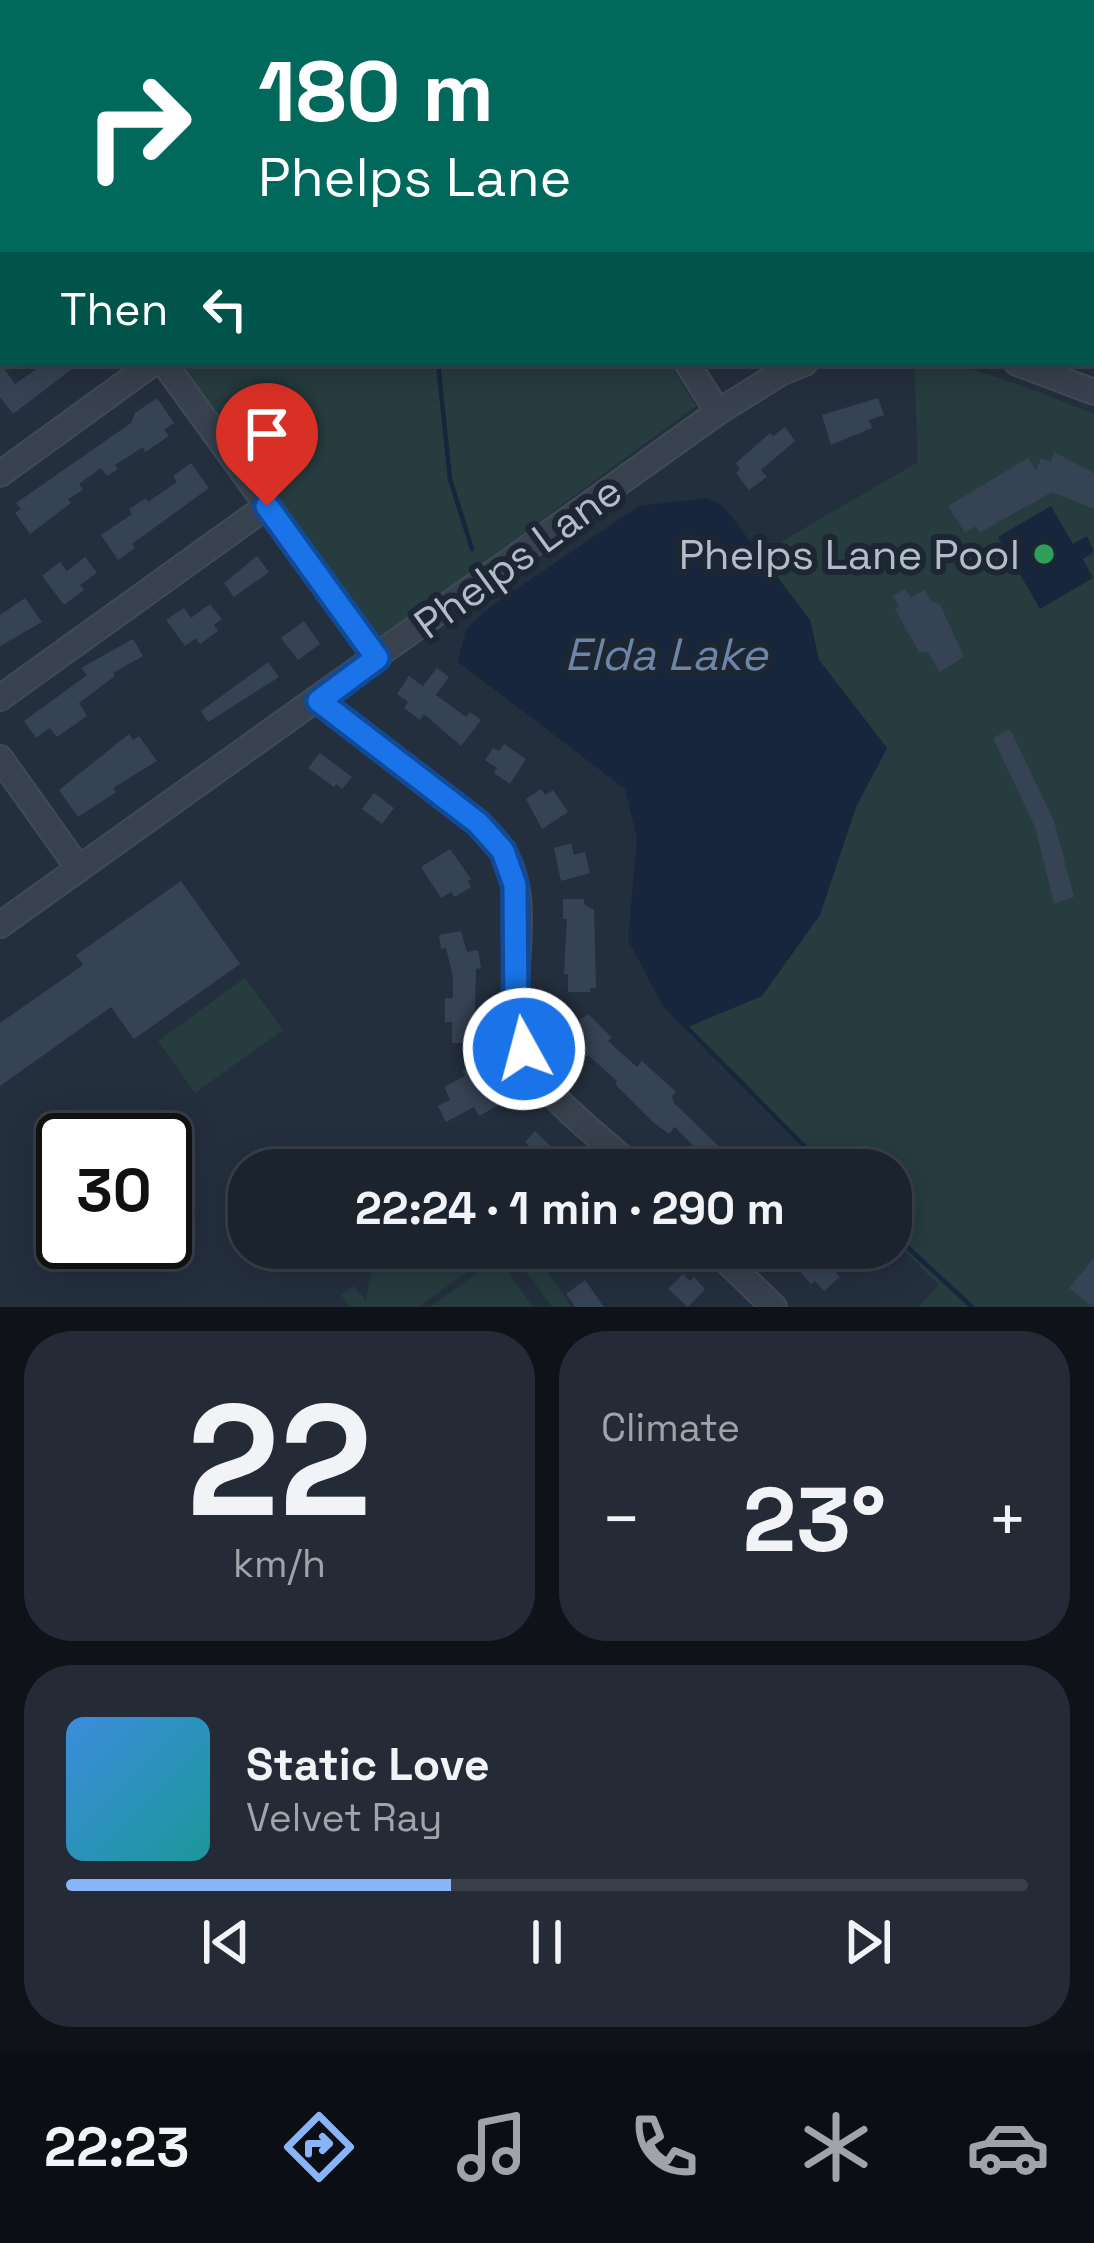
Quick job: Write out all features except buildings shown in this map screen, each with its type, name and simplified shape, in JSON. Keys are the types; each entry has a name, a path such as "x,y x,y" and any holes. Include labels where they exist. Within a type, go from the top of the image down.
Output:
{"street":[{"path":"4,461 148,366"},
{"path":"166,366 377,658"},
{"path":"690,366 718,412"},
{"name":"Phelps Lane","path":"0,925 718,412 797,366"},
{"path":"1025,366 1094,392"},
{"path":"0,698 267,506"},
{"path":"319,701 478,823 503,851 515,885 516,1017 524,1049 560,1102 612,1149"},
{"path":"0,758 80,869"},
{"path":"735,1269 774,1307"}],"green space":[{"path":"182,366 671,366 696,406 379,639"},
{"path":"914,366 983,373 1094,414 1094,1307 918,1307 939,1285 912,1258 912,1149 803,1149 684,1029 762,996 820,914 856,807 887,748 819,660 810,620 760,554 918,462"},
{"path":"245,978 283,1030 195,1093 158,1041"},
{"path":"374,1269 471,1269 418,1307 350,1307 341,1295 354,1286 366,1301"},
{"path":"483,1269 506,1269 533,1307 430,1307"},
{"path":"524,1269 545,1269 572,1307 552,1307"}],"water":[{"name":"Elda Lake","path":"707,498 724,507 810,620 819,660 887,748 856,807 820,915 762,996 684,1028 662,1005 628,940 637,838 625,789 458,662 466,629 487,609 639,506"},
{"path":"1051,506 1073,544 1087,536 1094,552 1083,559 1093,578 1040,609 998,537"}],"waterway":[{"path":"438,366 450,479 472,549"},
{"path":"685,1026 807,1149"},
{"path":"912,1251 972,1307"}],"place":[{"name":"Phelps Lane Pool","path":"1044,554"}],"route":[{"path":"267,506 377,658 319,701 478,823 503,851 515,885 516,1017 524,1049"}]}
